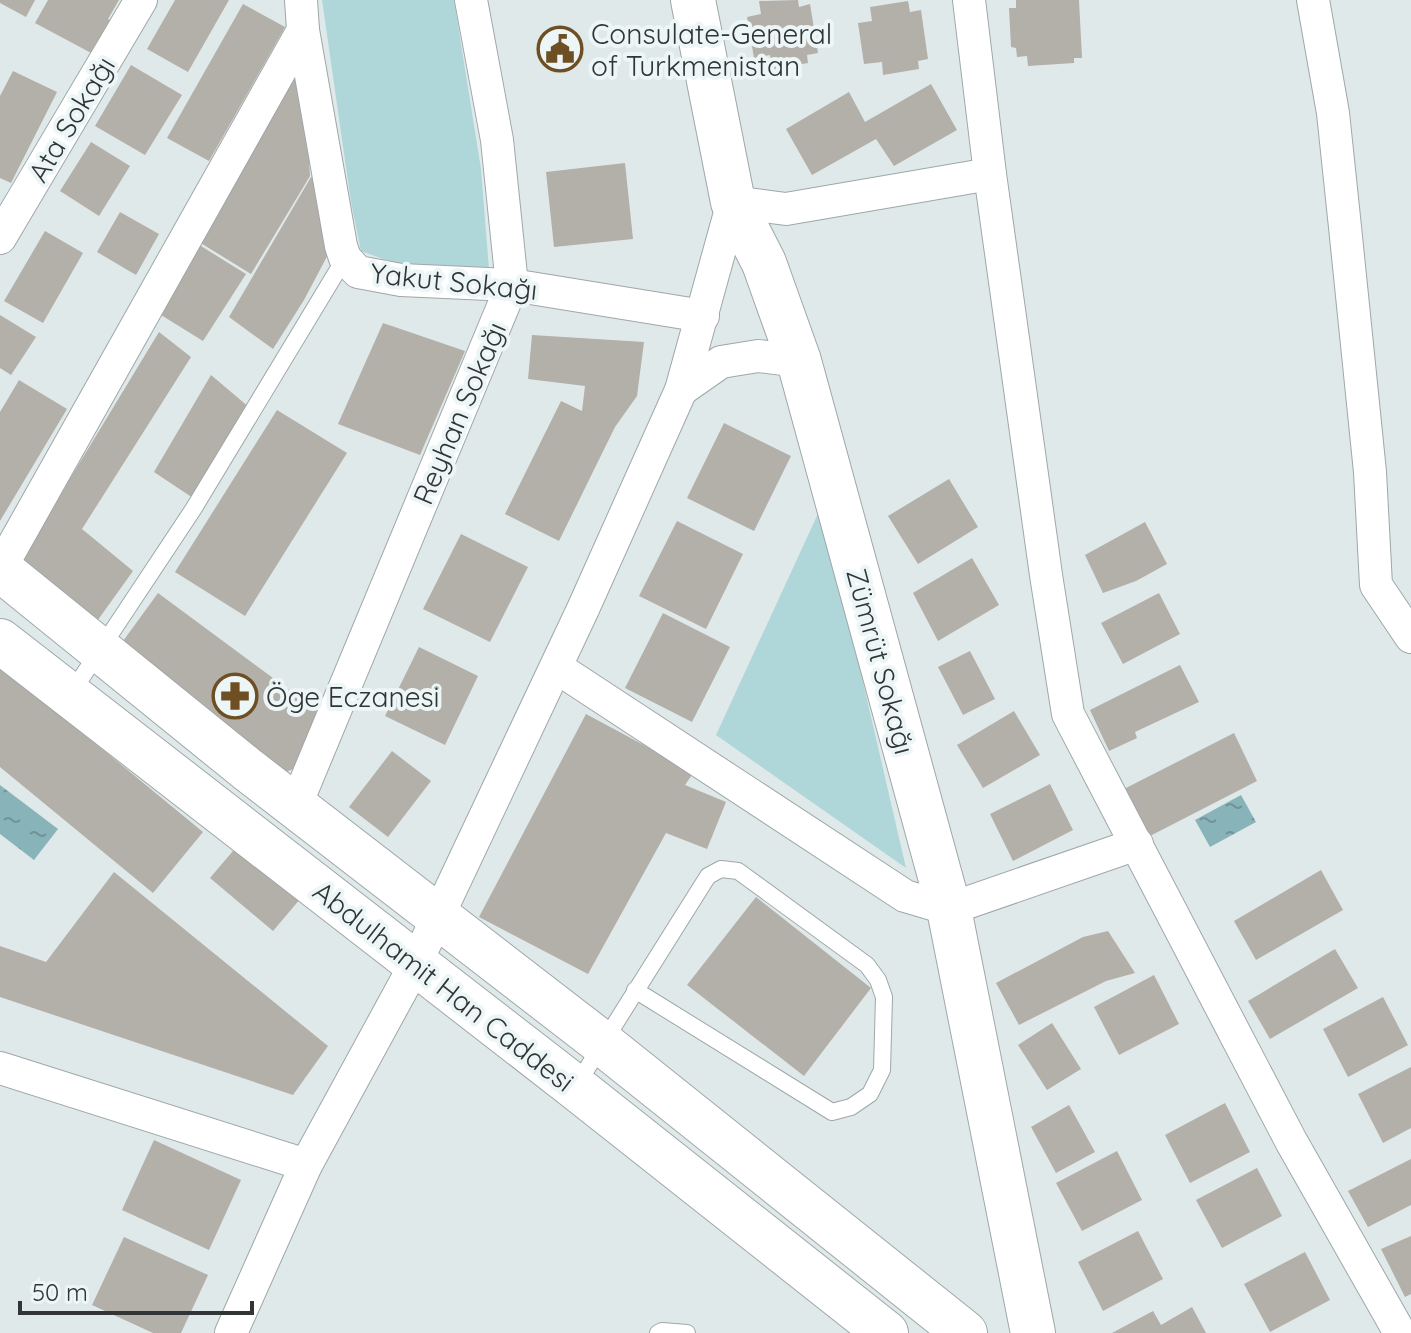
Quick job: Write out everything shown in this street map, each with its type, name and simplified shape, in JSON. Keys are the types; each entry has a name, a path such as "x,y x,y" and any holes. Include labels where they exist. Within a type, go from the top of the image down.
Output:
{"main road":[{"name":"Zümrüt Sokağı","path":"693,0 733,202 764,263 799,361 949,909 1033,1333"},
{"path":"0,569 295,807 602,1043 965,1333"},
{"name":"Abdulhamit Han Caddesi","path":"0,641 575,1087 886,1333"}],"street":[{"name":"Ata Sokağı","path":"0,238 141,0"},
{"name":"Reyhan Sokağı","path":"295,807 512,285 497,140 471,0"},
{"path":"969,0 990,174 1068,714 1291,1141 1401,1331"},
{"path":"1313,0 1333,113 1370,472 1376,585 1411,637"},
{"name":"Yakut Sokağı","path":"302,15 345,258 358,272 401,280 512,285 703,316"},
{"path":"0,569 302,15"},
{"path":"231,1333 306,1165 415,965 556,667 681,390 733,202 786,209 990,174"},
{"path":"681,390 721,362 758,356 799,361"},
{"path":"556,667 905,896 949,909 1137,844"},
{"path":"0,1068 306,1165"}],"lane":[{"path":"69,696 194,508 345,258"},
{"path":"575,1087 635,990 708,876 721,869 738,871 867,965 884,997 882,1070 870,1094 851,1107 832,1112 635,990"},
{"path":"658,1333 687,1333"}],"shaded area":[{"path":"322,0 454,0 481,169 489,269 408,268 361,251"},
{"path":"822,505 906,868 716,735"}],"water":[{"path":"0,785 58,829 34,860 0,834"},
{"path":"1241,795 1256,822 1210,847 1195,820"}],"building":[{"path":"0,0 35,0 26,17 0,3"},
{"path":"48,0 119,0 93,54 35,23"},
{"path":"175,0 229,0 188,72 147,49"},
{"path":"798,0 799,7 810,4 818,53 807,55 808,63 773,69 770,55 754,58 747,17 761,14 759,1"},
{"path":"1016,0 1079,0 1082,58 1074,58 1074,63 1028,66 1027,56 1017,57 1016,48 1011,47 1009,8 1016,8"},
{"path":"908,1 910,12 921,10 928,59 918,61 919,69 883,75 882,62 864,64 858,23 872,21 870,7"},
{"path":"243,4 285,27 209,161 167,138"},
{"path":"303,60 310,176 251,274 199,242"},
{"path":"131,65 182,95 145,155 95,126"},
{"path":"13,71 57,92 11,183 0,178 0,96"},
{"path":"931,84 957,130 894,166 876,139 812,175 786,129 849,92 865,122"},
{"path":"91,142 130,166 99,216 60,191"},
{"path":"625,163 633,239 554,247 546,172"},
{"path":"311,177 321,183 332,247 273,349 229,317"},
{"path":"120,212 159,234 136,275 97,252"},
{"path":"45,231 83,253 43,323 4,301"},
{"path":"196,243 246,274 203,341 153,310"},
{"path":"0,315 36,337 11,375 0,368"},
{"path":"383,323 465,351 420,455 338,424"},
{"path":"159,332 191,357 82,529 133,571 95,624 12,556 54,505"},
{"path":"532,335 644,342 637,396 615,427 559,541 505,514 561,401 582,411 585,386 528,379"},
{"path":"211,375 250,408 196,500 154,472"},
{"path":"19,380 67,409 0,521 0,412"},
{"path":"277,410 347,453 245,616 175,572"},
{"path":"724,423 791,456 754,531 687,498"},
{"path":"949,479 978,527 918,564 888,516"},
{"path":"677,521 743,554 706,629 639,596"},
{"path":"1145,522 1167,564 1136,581 1103,593 1085,555"},
{"path":"461,534 528,567 490,642 423,609"},
{"path":"972,558 999,605 938,641 913,593"},
{"path":"158,593 319,712 293,769 277,776 118,648"},
{"path":"1159,593 1180,634 1123,664 1101,623"},
{"path":"663,613 730,647 692,722 625,688"},
{"path":"419,647 478,676 445,745 385,716"},
{"path":"970,651 995,699 963,715 938,667"},
{"path":"0,665 203,832 153,893 0,767"},
{"path":"1180,665 1199,702 1135,732 1137,738 1109,751 1090,710"},
{"path":"1014,711 1040,755 983,788 957,745"},
{"path":"586,714 694,772 685,785 726,802 707,849 666,833 588,974 479,917"},
{"path":"1234,733 1257,781 1148,837 1124,789"},
{"path":"392,751 431,781 388,837 349,807"},
{"path":"1050,784 1073,830 1013,861 990,814"},
{"path":"238,845 301,898 273,931 210,878"},
{"path":"1321,870 1343,910 1256,960 1234,921"},
{"path":"114,872 328,1046 293,1095 0,997 0,946 46,962"},
{"path":"756,897 871,988 804,1076 687,985"},
{"path":"1108,931 1135,973 1106,981 1019,1025 996,983 1083,937"},
{"path":"1335,949 1358,988 1270,1039 1248,1001"},
{"path":"1154,975 1179,1024 1119,1055 1094,1007"},
{"path":"1383,997 1408,1045 1348,1077 1323,1029"},
{"path":"1052,1023 1081,1069 1047,1090 1018,1045"},
{"path":"1411,1067 1411,1128 1383,1143 1358,1094"},
{"path":"1225,1103 1250,1152 1190,1183 1165,1135"},
{"path":"1069,1105 1095,1152 1056,1173 1031,1127"},
{"path":"154,1140 241,1180 209,1250 122,1210"},
{"path":"1117,1151 1142,1200 1082,1231 1056,1183"},
{"path":"1411,1159 1411,1205 1368,1227 1348,1191"},
{"path":"1257,1168 1282,1216 1222,1248 1196,1200"},
{"path":"1138,1231 1163,1279 1103,1311 1078,1262"},
{"path":"1411,1236 1411,1294 1405,1297 1381,1249"},
{"path":"124,1237 208,1275 181,1333 153,1333 92,1305"},
{"path":"1305,1252 1330,1300 1270,1332 1244,1284"},
{"path":"1192,1307 1206,1333 1112,1333 1153,1311 1161,1325"}],"place":[{"name":"Consulate-General of Turkmenistan","path":"560,49"},
{"name":"Öge Eczanesi","path":"235,696"}]}
